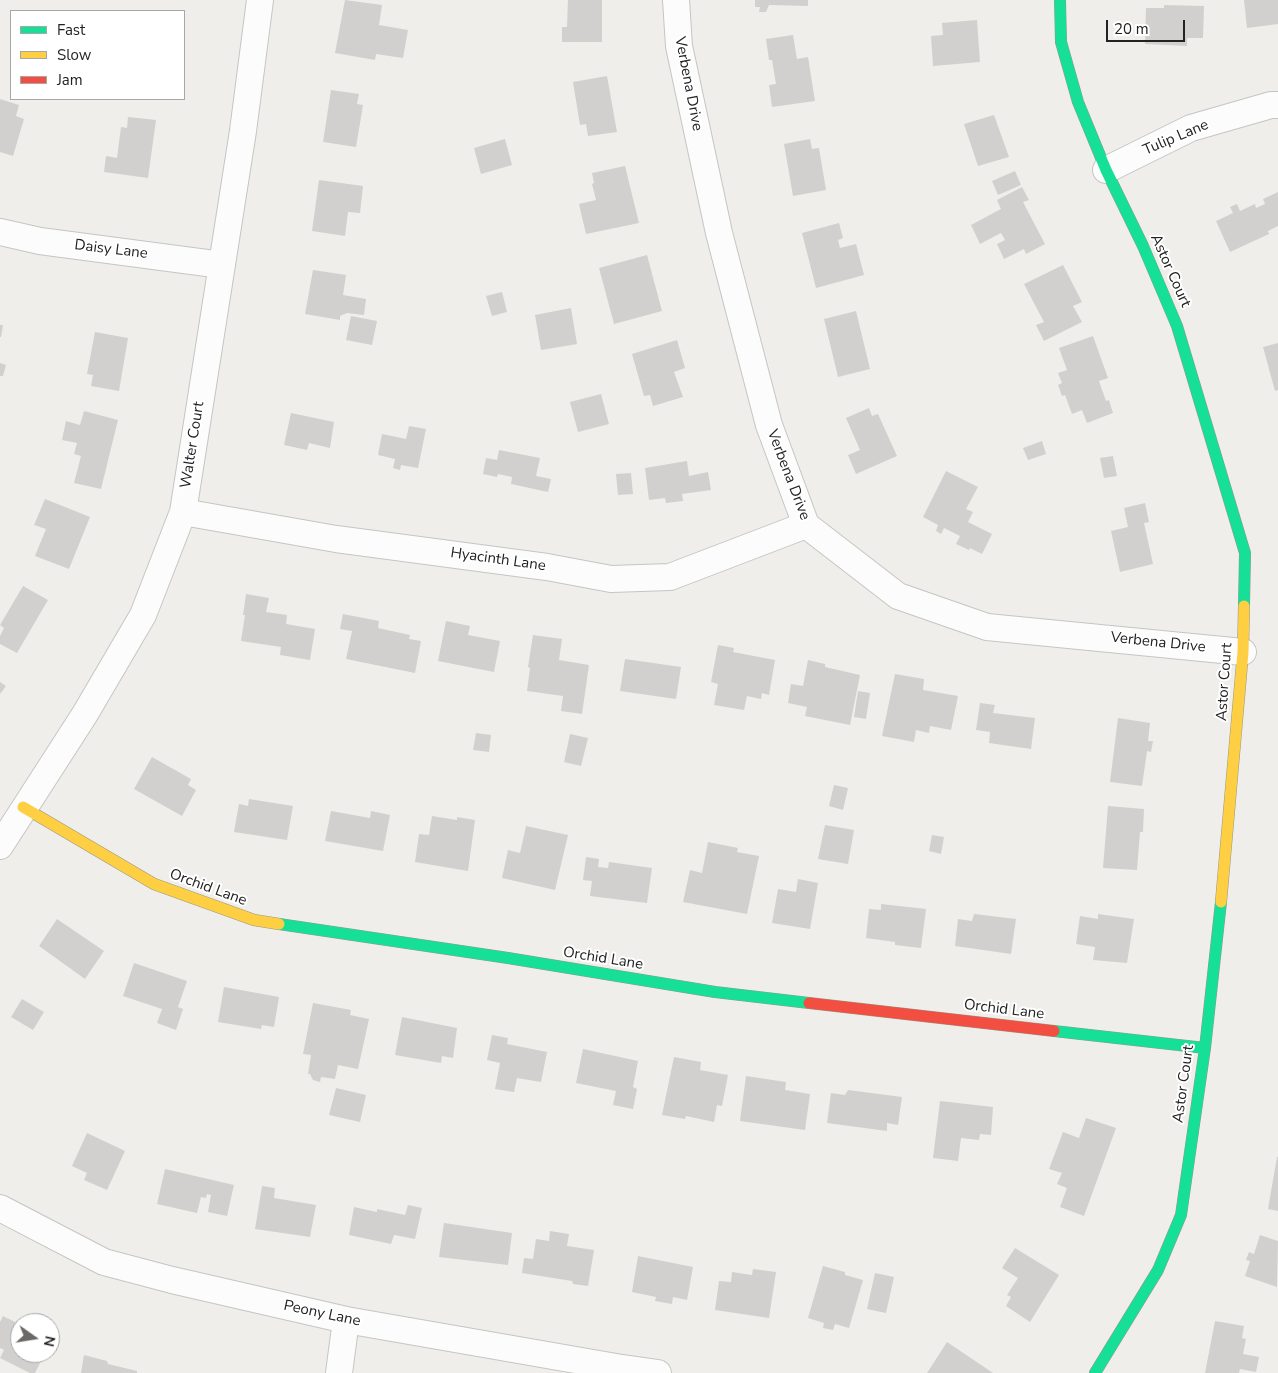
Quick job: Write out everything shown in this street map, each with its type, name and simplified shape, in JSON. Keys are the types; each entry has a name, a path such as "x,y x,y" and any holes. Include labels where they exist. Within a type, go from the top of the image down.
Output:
{"street":[{"name":"Walter Court","path":"0,846 23,807 85,714 143,615 182,512 243,131 260,0"},
{"name":"Verbena Drive","path":"676,0 679,46 721,242 768,425 806,525 898,596 987,627 1243,652"},
{"name":"Astor Court","path":"1060,0 1061,42 1078,102 1106,170 1143,246 1177,326 1245,553 1243,652 1226,842 1204,1048 1181,1215 1158,1270 1095,1373"},
{"name":"Tulip Lane","path":"1106,170 1191,128 1271,105 1278,105"},
{"name":"Daisy Lane","path":"0,232 40,241 222,265"},
{"name":"Hyacinth Lane","path":"182,512 336,539 547,567 611,579 670,577 806,525"},
{"name":"Orchid Lane","path":"23,807 154,884 254,920 508,958 715,992 1204,1048"},
{"name":"Peony Lane","path":"0,1208 104,1262 172,1280 346,1320 658,1373"},
{"path":"339,1373 346,1320"}],"building":[{"path":"345,0 382,5 379,25 408,30 403,58 376,54 375,60 335,53"},
{"path":"568,0 602,0 602,42 562,42 562,27 567,27"},
{"path":"755,0 808,0 808,6 769,5 766,12 759,12 760,7 755,7"},
{"path":"1244,0 1278,0 1278,24 1247,28"},
{"path":"1164,5 1204,6 1203,38 1187,38 1187,46 1145,44 1146,8 1164,8"},
{"path":"977,20 980,62 933,66 931,36 943,35 942,23"},
{"path":"793,35 797,59 808,57 815,101 772,107 769,85 776,84 772,60 769,60 766,39"},
{"path":"607,76 617,132 588,136 586,124 580,125 573,82"},
{"path":"331,90 359,94 357,104 363,105 356,147 323,142"},
{"path":"0,99 19,105 16,116 24,119 13,156 0,152"},
{"path":"994,115 1009,157 978,166 964,124"},
{"path":"128,117 156,120 148,178 104,172 106,156 117,158 121,127 127,128"},
{"path":"505,139 512,165 481,174 474,148"},
{"path":"810,139 812,149 819,148 826,190 793,196 784,144"},
{"path":"625,166 639,223 586,234 579,204 596,200 592,184 594,183 592,173"},
{"path":"1015,171 1021,185 998,195 992,181"},
{"path":"319,180 363,186 360,213 348,212 345,236 312,231"},
{"path":"1022,187 1029,200 1023,202 1045,244 1026,254 1024,249 1004,259 997,244 1005,240 1001,233 980,244 971,225 1001,209 997,200"},
{"path":"1278,192 1278,226 1268,231 1269,234 1230,252 1216,221 1233,213 1230,207 1237,204 1240,211 1255,204 1256,208 1265,204 1263,199"},
{"path":"839,223 843,238 838,240 840,248 856,244 864,275 816,288 802,233"},
{"path":"647,255 662,311 614,324 599,268"},
{"path":"1063,265 1082,302 1073,306 1082,322 1044,341 1036,325 1044,322 1024,284"},
{"path":"313,270 346,275 343,295 366,299 364,315 347,313 340,316 340,320 305,314"},
{"path":"502,292 507,312 492,316 486,296"},
{"path":"571,308 577,344 541,350 535,315"},
{"path":"856,311 870,369 838,377 824,319"},
{"path":"351,316 377,321 372,345 346,340"},
{"path":"0,325 3,325 1,337 0,337"},
{"path":"95,332 128,338 119,391 91,386 93,375 87,374"},
{"path":"1093,336 1108,378 1099,381 1106,401 1109,400 1113,413 1087,423 1082,410 1072,414 1065,395 1062,396 1058,385 1062,383 1058,373 1067,370 1059,348"},
{"path":"677,340 685,368 674,372 683,397 653,406 650,395 644,396 632,354"},
{"path":"1278,343 1278,390 1275,391 1263,347"},
{"path":"0,363 6,365 3,376 0,376"},
{"path":"601,394 609,424 578,432 570,402"},
{"path":"869,408 872,416 878,414 897,456 856,474 848,455 860,450 846,418"},
{"path":"84,411 118,420 101,489 74,483 81,456 74,454 77,443 62,440 66,421 80,425"},
{"path":"291,413 334,422 330,448 309,443 307,450 284,445"},
{"path":"409,426 426,429 418,468 401,465 400,470 393,468 395,459 378,455 382,434 406,439"},
{"path":"1042,441 1046,454 1028,460 1023,448"},
{"path":"499,450 540,458 536,476 551,479 548,492 511,484 512,477 498,474 497,477 483,474 486,458 497,460"},
{"path":"1113,456 1117,476 1104,478 1100,458"},
{"path":"687,461 689,476 708,472 711,490 682,494 683,501 666,503 665,498 649,500 645,468"},
{"path":"946,471 978,487 966,509 973,512 968,522 992,534 982,554 956,544 960,536 944,528 941,534 936,531 938,525 923,517"},
{"path":"631,473 633,494 618,495 616,474"},
{"path":"45,499 90,517 69,569 35,556 46,529 34,525"},
{"path":"1145,503 1149,522 1144,523 1153,564 1120,572 1111,531 1128,527 1124,508"},
{"path":"23,586 48,600 17,653 0,644 0,636 4,628 0,625"},
{"path":"246,594 269,598 266,612 287,615 286,624 315,629 310,660 280,655 281,647 241,641"},
{"path":"343,614 379,621 378,628 410,635 409,639 421,641 415,673 346,659 352,631 340,629"},
{"path":"446,621 470,626 468,635 500,641 494,672 438,661"},
{"path":"533,635 562,639 559,660 589,665 582,714 561,711 563,696 527,691 530,668 528,667"},
{"path":"718,645 734,648 733,652 775,660 769,695 762,693 761,699 747,696 744,710 714,705 718,684 711,682"},
{"path":"625,659 681,667 676,699 620,691"},
{"path":"808,660 825,664 825,667 860,675 850,725 805,716 807,707 788,703 791,684 803,686"},
{"path":"895,674 924,679 923,690 958,696 951,730 930,726 929,733 916,730 914,742 882,736"},
{"path":"0,682 6,686 0,694"},
{"path":"858,691 870,693 866,719 854,717"},
{"path":"980,703 995,705 993,713 1035,718 1031,749 989,743 990,732 976,730"},
{"path":"1118,718 1150,723 1148,741 1153,741 1151,752 1147,751 1142,786 1110,782"},
{"path":"476,733 491,735 489,752 473,750"},
{"path":"570,734 588,738 581,766 564,762"},
{"path":"152,757 191,779 188,785 196,790 182,816 134,789"},
{"path":"834,785 848,788 843,810 829,806"},
{"path":"249,799 293,806 287,840 234,832 239,804 248,806"},
{"path":"1108,806 1144,809 1143,832 1140,832 1137,870 1103,868"},
{"path":"331,811 370,818 371,811 390,815 383,851 325,841"},
{"path":"432,816 457,820 457,817 475,820 468,871 415,862 419,834 429,835"},
{"path":"825,825 854,830 848,864 818,859"},
{"path":"526,826 568,835 555,890 502,878 508,850 520,853"},
{"path":"932,835 944,837 941,854 929,851"},
{"path":"708,842 738,848 737,852 759,856 747,914 683,902 690,870 702,873"},
{"path":"586,857 599,859 598,867 608,868 609,862 652,868 647,903 590,896 592,881 583,880"},
{"path":"798,879 818,883 810,929 772,923 778,889 796,892"},
{"path":"881,904 926,909 921,948 895,945 895,942 866,938 869,909 881,910"},
{"path":"974,914 1016,919 1011,954 955,946 958,919 972,921"},
{"path":"1098,914 1134,919 1127,963 1093,960 1095,947 1076,944 1080,916 1098,919"},
{"path":"57,919 104,951 85,979 39,946"},
{"path":"134,963 187,981 178,1007 183,1009 176,1030 157,1023 162,1009 123,996"},
{"path":"224,987 279,997 274,1027 262,1025 261,1029 218,1022"},
{"path":"22,999 44,1012 33,1030 11,1017"},
{"path":"313,1003 351,1010 350,1015 369,1019 358,1069 338,1065 335,1079 321,1077 320,1082 313,1080 310,1074 308,1074 311,1055 303,1054"},
{"path":"402,1017 457,1028 453,1058 442,1056 441,1063 395,1055"},
{"path":"492,1035 508,1038 507,1044 547,1052 541,1082 517,1078 514,1092 495,1089 500,1063 487,1060"},
{"path":"583,1049 638,1061 633,1087 637,1089 633,1109 613,1105 616,1091 576,1083"},
{"path":"674,1057 701,1062 700,1070 728,1075 722,1106 717,1105 714,1122 686,1116 685,1119 662,1115"},
{"path":"746,1076 786,1082 785,1090 810,1094 805,1130 740,1121"},
{"path":"336,1088 366,1095 360,1122 329,1115"},
{"path":"848,1090 902,1097 898,1125 887,1123 887,1131 827,1123 831,1093 845,1095"},
{"path":"940,1101 993,1107 991,1135 980,1134 979,1140 961,1138 958,1161 933,1158"},
{"path":"1086,1118 1116,1128 1084,1216 1060,1207 1067,1188 1057,1184 1062,1173 1049,1169 1063,1132 1079,1138"},
{"path":"87,1133 125,1151 107,1190 84,1180 87,1173 72,1166"},
{"path":"1278,1157 1278,1211 1268,1209"},
{"path":"165,1169 234,1185 227,1216 208,1212 211,1195 207,1194 206,1198 201,1197 197,1213 157,1204"},
{"path":"262,1186 275,1188 274,1198 316,1205 310,1237 255,1229"},
{"path":"408,1205 422,1208 415,1239 394,1235 391,1244 349,1235 354,1207 377,1212 377,1209 405,1215"},
{"path":"444,1223 512,1233 508,1265 439,1257"},
{"path":"550,1231 569,1234 567,1246 594,1250 588,1286 573,1284 572,1281 522,1273 524,1258 533,1259 536,1239 549,1241"},
{"path":"1260,1235 1278,1241 1277,1287 1245,1276 1250,1261 1246,1260 1249,1252 1254,1254"},
{"path":"1015,1248 1059,1275 1030,1322 1006,1306 1011,1297 1007,1295 1018,1278 1002,1268"},
{"path":"638,1256 693,1267 687,1300 673,1297 672,1304 655,1301 656,1297 632,1292"},
{"path":"823,1266 845,1272 845,1275 863,1280 849,1328 835,1324 833,1330 823,1328 824,1323 808,1318"},
{"path":"753,1269 776,1272 769,1318 715,1310 719,1281 731,1282 732,1272 752,1275"},
{"path":"875,1273 894,1277 886,1313 867,1309"},
{"path":"3,1316 10,1320 10,1363 0,1358 4,1350 0,1348 0,1322"},
{"path":"1215,1321 1244,1326 1242,1338 1246,1339 1243,1354 1259,1357 1256,1372 1240,1369 1239,1373 1205,1373"},
{"path":"947,1342 993,1373 927,1373"},
{"path":"84,1355 107,1361 108,1364 137,1371 137,1373 81,1373"},
{"path":"10,1363 40,1363 35,1373 30,1373"}],"traffic: fast":[{"path":"1060,0 1061,42 1078,102 1106,170 1143,246 1177,326 1245,553 1244,606"},
{"path":"1095,1373 1158,1270 1181,1215 1205,1048 1221,902"},
{"path":"279,924 508,958 715,992 809,1003"},
{"path":"1054,1031 1205,1048"}],"traffic: slow":[{"path":"1221,902 1243,652 1244,606"},
{"path":"23,807 154,884 254,920 279,924"}],"traffic: jam":[{"path":"809,1003 1054,1031"}]}
